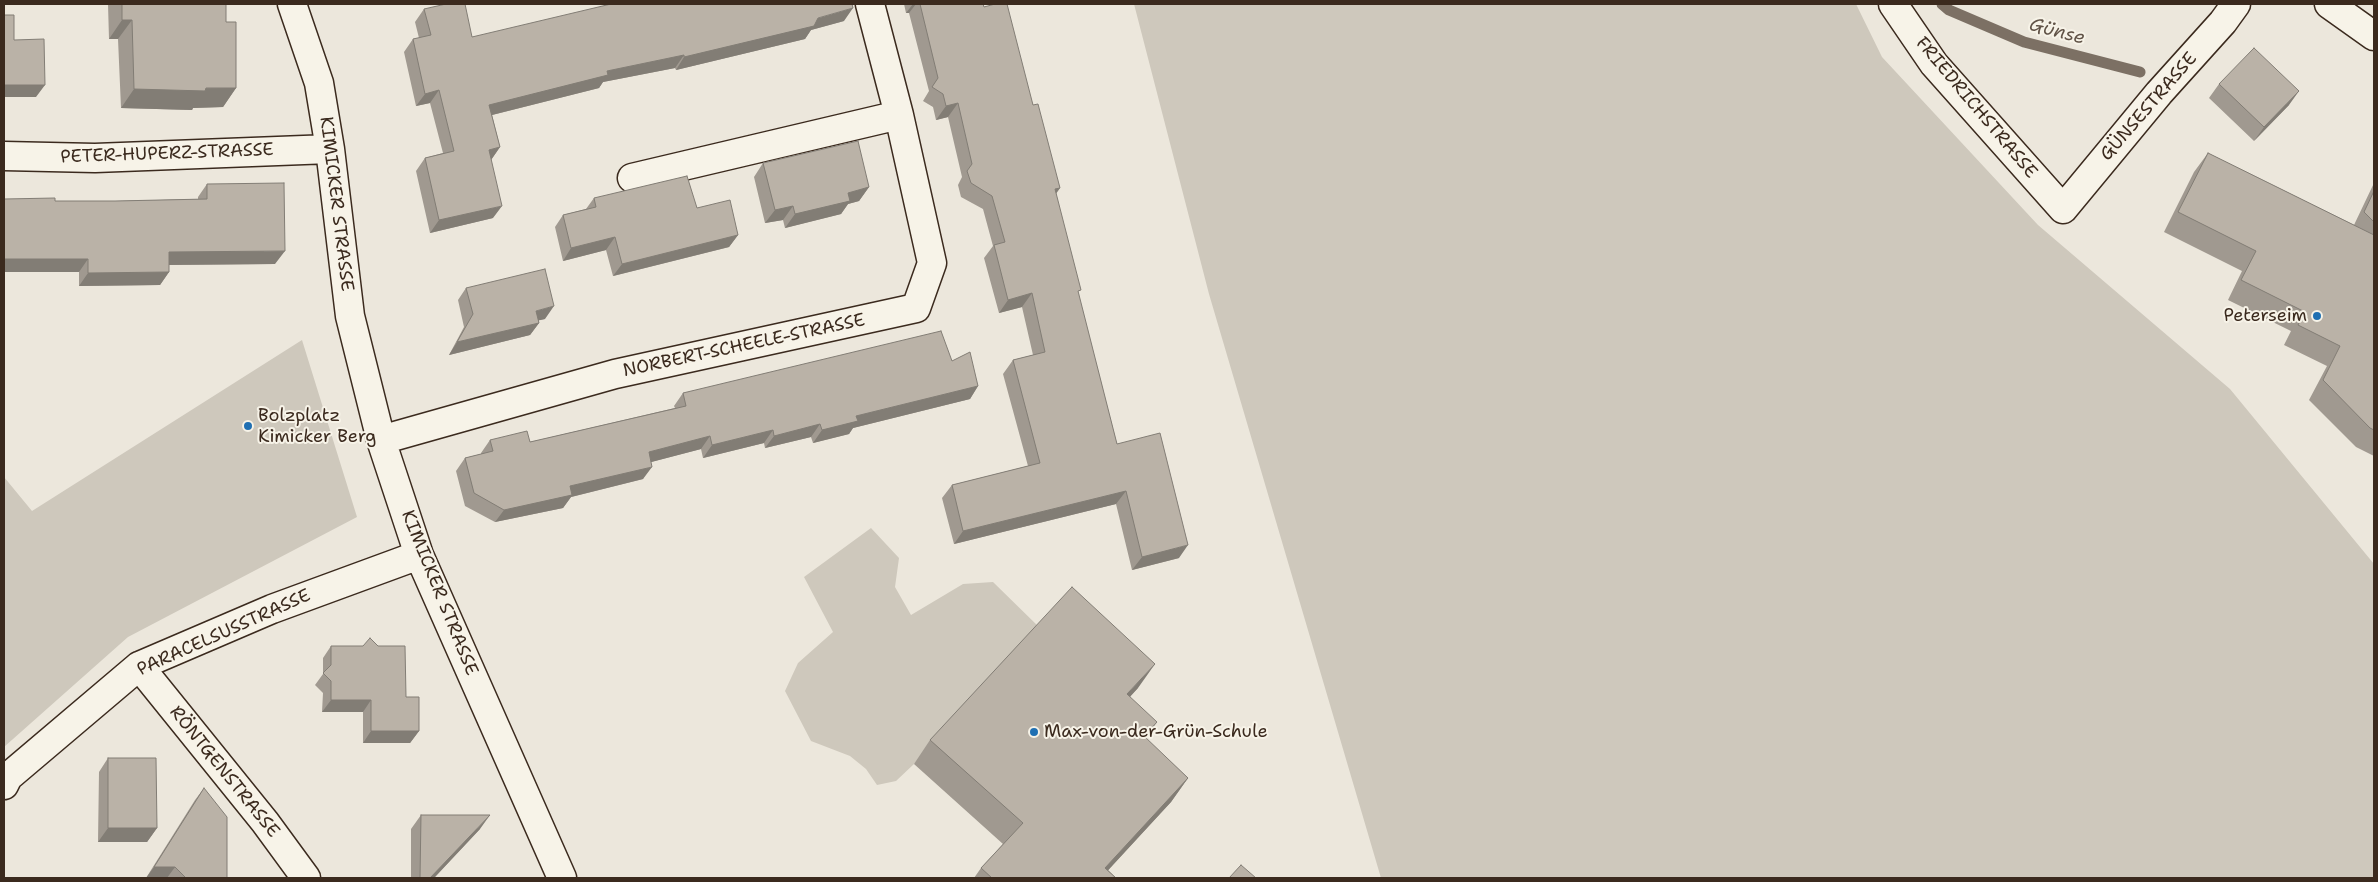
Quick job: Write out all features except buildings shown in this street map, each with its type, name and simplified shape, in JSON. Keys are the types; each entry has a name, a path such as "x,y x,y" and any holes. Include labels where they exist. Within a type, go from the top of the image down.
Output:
{"street":[{"name":"KIMICKER STRASSE","path":"292,4 319,83 330,149 350,316 381,440 419,555 562,878"},
{"name":"NORBERT-SCHEELE-STRASSE","path":"381,440 615,374 916,308 932,263 899,115 870,4"},
{"name":"FRIEDRICHSTRASSE","path":"1893,4 1934,64 2063,209"},
{"name":"GÜNSESTRASSE","path":"2063,209 2159,93 2223,22 2236,4"},
{"path":"2329,4 2374,36"},
{"path":"632,178 899,115"},
{"name":"PETER-HUPERZ-STRASSE","path":"4,156 95,158 330,149"},
{"name":"PARACELSUSSTRASSE","path":"5,779 139,666 272,609 419,555"},
{"name":"RÖNTGENSTRASSE","path":"139,666 265,822 306,878"}],"shaded area":[{"path":"1134,4 1856,4 1882,57 2038,225 2230,389 2374,564 2374,878 1381,878 1209,294"},
{"name":"Bolzplatz Kimicker Berg","path":"302,340 357,517 128,637 4,747 4,477 32,511"},
{"path":"871,528 899,558 895,587 911,615 963,584 993,582 1040,628 914,764 896,781 877,785 866,769 850,756 811,741 785,691 798,663 833,632 804,577"}],"waterway":[{"name":"Günse","path":"1942,4 1949,10 2024,42 2140,72"}],"place":[{"name":"Peterseim","path":"2317,316"},
{"name":"Bolzplatz Kimicker Berg","path":"248,426"},
{"name":"Max-von-der-Grün-Schule","path":"1034,732"}]}
